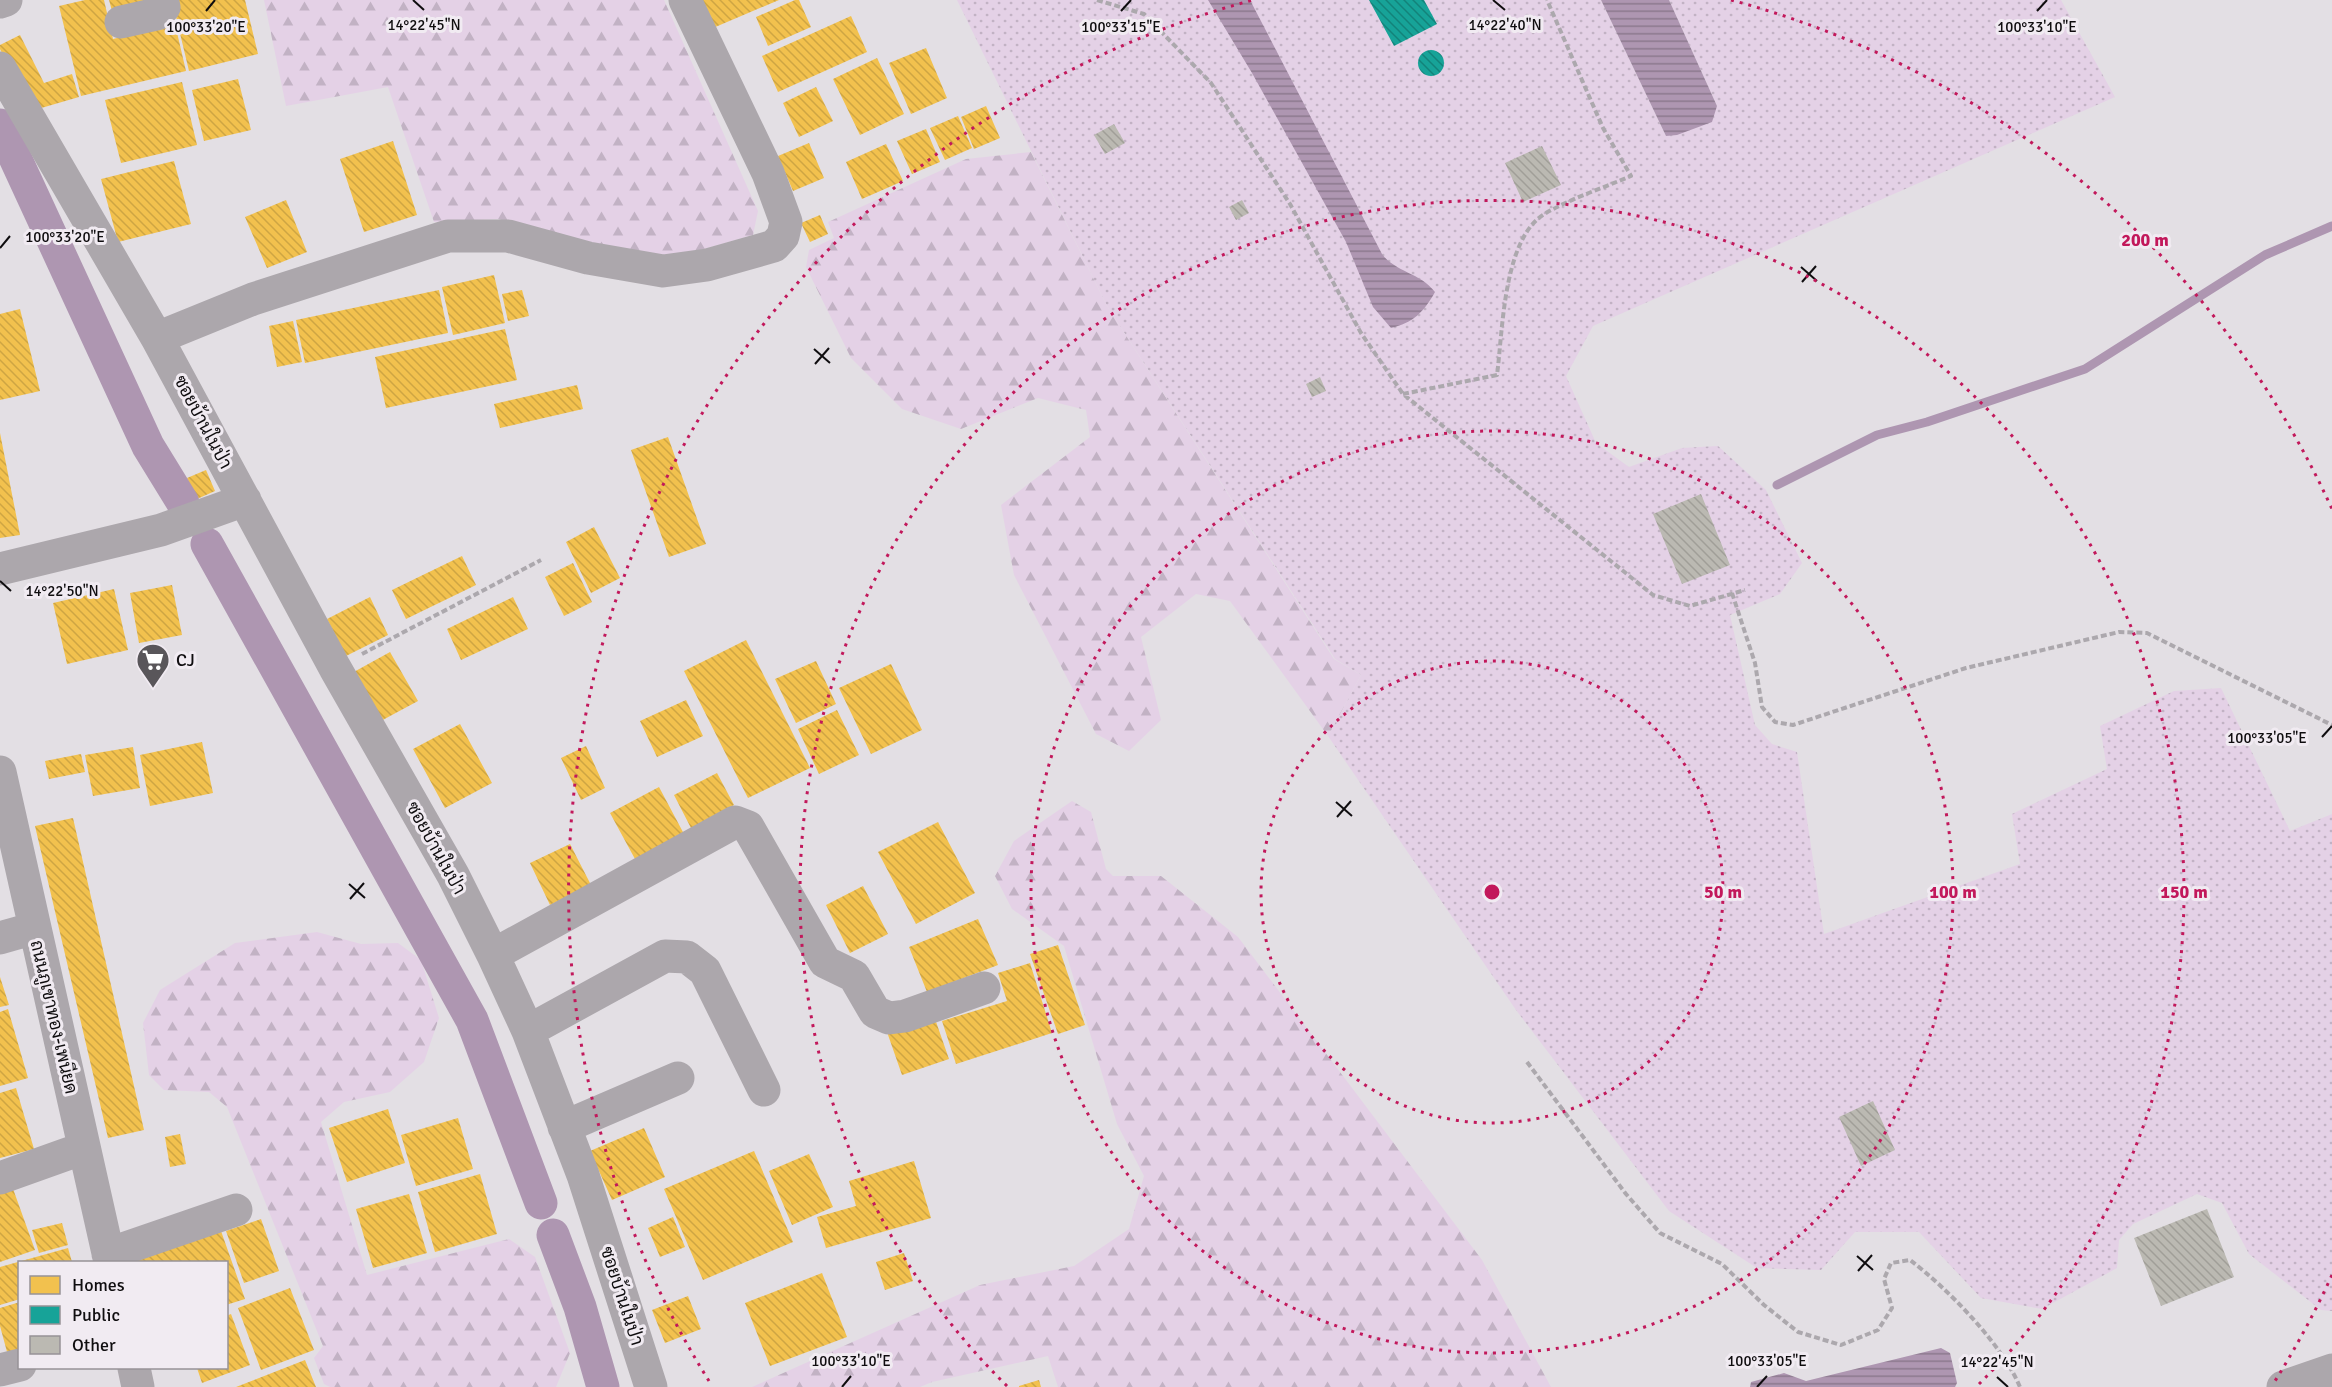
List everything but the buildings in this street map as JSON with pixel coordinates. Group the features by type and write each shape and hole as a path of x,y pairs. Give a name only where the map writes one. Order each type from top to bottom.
{"street":[{"path":"0,2 6,0"},
{"path":"121,22 157,14 164,7 162,0"},
{"path":"158,338 253,299 448,236 508,236 588,258 663,271 707,265 774,246 783,236 786,222 768,173 685,0"},
{"name":"ซอยบ้านในป่า","path":"0,68 158,338 335,668 453,875 493,955 528,1031 583,1175 651,1387"},
{"path":"0,569 161,530 244,500"},
{"name":"ถนนภูเขาทอง-เพนียด","path":"0,772 109,1258"},
{"path":"493,955 735,822 748,827 825,962 854,976 875,1012 889,1018 905,1016 984,988"},
{"path":"0,938 34,928"},
{"path":"528,1031 665,956 687,957 705,971 764,1090"},
{"path":"564,1127 678,1078"},
{"path":"0,1178 84,1148"},
{"path":"109,1258 236,1210"},
{"path":"0,1370 18,1366"},
{"path":"134,1369 138,1387"},
{"path":"2283,1387 2332,1370"}],"path":[{"path":"1097,0 1144,15 1211,83 1290,204 1361,333 1403,394 1653,595 1690,606 1745,590"},
{"path":"1403,394 1497,375 1511,264 1524,234 1544,213 1631,176 1603,128 1547,0"},
{"path":"335,668 541,560"},
{"path":"1732,593 1755,663 1762,707 1775,722 1793,725 1966,668 2119,632 2147,633 2332,724"},
{"path":"1527,1062 1626,1194 1660,1233 1722,1264 1764,1305 1798,1332 1841,1345 1878,1330 1892,1308 1884,1279 1891,1263 1910,1260 1936,1280 1982,1332 2015,1374 2020,1387"}],"green space":[{"path":"264,0 664,0 758,211 753,235 673,258 585,246 498,219 434,222 388,87 286,106"},
{"path":"957,0 1601,0 1666,136 1717,106 1669,0 2061,0 2115,97 1593,326 1566,376 1596,443 1629,467 1682,448 1718,446 1766,490 1802,563 1780,594 1730,615 1755,725 1772,744 1797,752 1824,934 2020,864 2012,814 2107,769 2100,726 2174,691 2221,688 2290,831 2332,814 2332,1311 2321,1310 2249,1254 2222,1203 2197,1194 2133,1224 2119,1240 2117,1268 2042,1309 1981,1298 1919,1232 1855,1232 1821,1270 1757,1268 1669,1211 1516,1010 1328,736 1361,675 1335,659 1107,306"},
{"path":"1031,152 1107,306 1334,659 1361,675 1328,736 1230,601 1196,594 1141,637 1161,720 1129,751 1096,734 1014,575 1001,505 1090,437 1086,410 1038,398 961,429 902,409 851,358 806,267 809,250 834,238 828,222 966,159"},
{"path":"1072,801 1091,812 1106,869 1113,876 1161,876 1238,937 1482,1260 1551,1387 1058,1387 1048,1356 932,1382 920,1387 752,1387 980,1285 1074,1266 1129,1229 1144,1176 1117,1124 1064,946 1012,909 995,876 1014,841"},
{"path":"317,932 361,944 398,943 421,960 439,1018 424,1062 390,1092 344,1102 321,1122 367,1275 509,1239 535,1257 570,1353 556,1387 330,1387 324,1384 314,1358 323,1346 227,1107 209,1092 164,1090 149,1075 143,1023 160,990 235,943"}],"shaded area":[{"path":"1208,0 1250,0 1382,254 1387,260 1423,281 1435,292 1427,305 1412,320 1391,328 1373,307 1346,242 1252,73"},
{"path":"1601,0 1669,0 1717,106 1712,122 1677,135 1666,136"},
{"path":"1941,1348 1950,1353 1957,1383 1955,1387 1750,1387 1751,1382 1784,1373 1806,1381"}],"waterway":[{"path":"0,125 148,446 183,503"},
{"path":"1777,485 1877,435 1927,422 2085,369 2265,255 2332,226"},
{"path":"207,544 472,1020 541,1203"},
{"path":"553,1235 580,1307 603,1387"}],"place":[{"name":"CJ","path":"153,689"}]}
